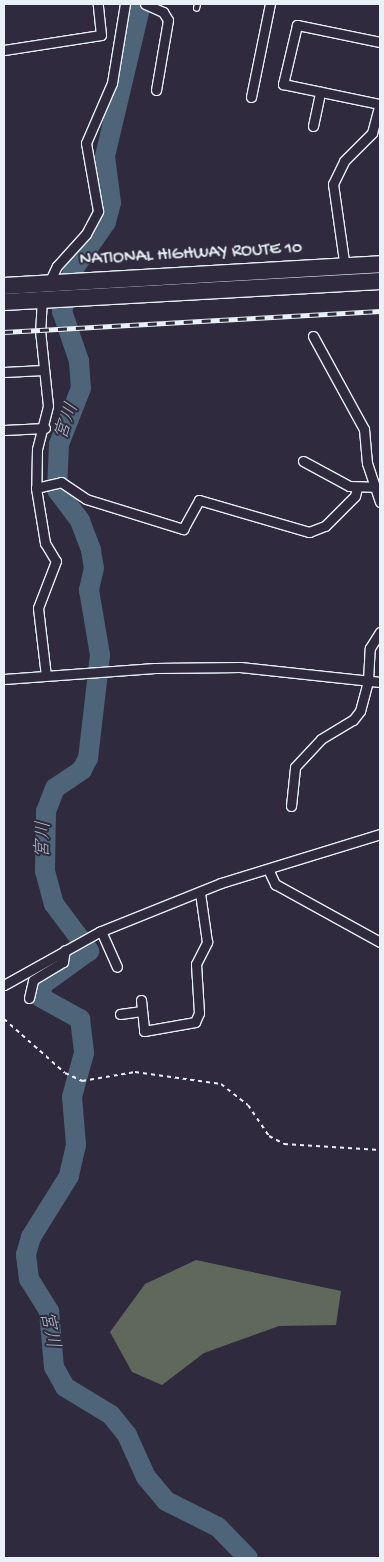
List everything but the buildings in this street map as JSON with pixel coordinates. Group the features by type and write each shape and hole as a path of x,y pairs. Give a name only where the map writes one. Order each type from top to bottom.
{"highway":[{"name":"NATIONAL HIGHWAY ROUTE 10","path":"4,286 380,264"},
{"name":"NATIONAL HIGHWAY ROUTE 10","path":"4,302 380,281"}],"street":[{"path":"4,50 102,36 98,4"},
{"path":"46,676 38,608 56,561 45,543 36,488 37,449 45,428 48,406 43,370 40,300 57,266 86,234 98,211 86,143 112,83 124,4"},
{"path":"145,4 163,12 168,20 156,90"},
{"path":"251,97 270,4"},
{"path":"346,283 334,184 344,161 372,133 380,104 283,84 297,25 380,42"},
{"path":"313,126 320,92"},
{"path":"313,336 364,429 373,487 380,502"},
{"path":"4,372 43,370"},
{"path":"4,430 45,428"},
{"path":"303,461 357,488 373,487"},
{"path":"36,488 61,482 86,498 183,529 199,500 309,532 325,526 355,496 357,488"},
{"path":"291,806 295,767 328,732 353,720 366,698 368,681 367,659 380,632"},
{"path":"4,679 240,667 380,682"},
{"path":"4,985 100,931 268,869 380,834"},
{"path":"268,869 275,884 380,942"},
{"path":"140,1000 144,1031 195,1022 199,1013 196,964 207,942 200,893"},
{"path":"100,931 117,967"},
{"path":"29,998 33,980 63,962 65,950"},
{"path":"120,1014 142,1011"}],"path":[{"path":"4,1019 65,1073 82,1081 135,1072 222,1084 248,1105 269,1136 284,1144 380,1150"}],"green space":[{"path":"196,1260 341,1291 336,1325 279,1326 204,1353 162,1385 132,1372 110,1332 145,1284"}],"waterway":[{"name":"宮川","path":"141,4 105,156 111,203 106,222 74,268 62,311 79,361 81,388 59,444 57,490 80,521 91,550 94,568 89,590 100,655 88,758 82,770 55,788 46,811 45,871 54,904 89,951 43,984 40,997 80,1019 84,1053 72,1097 76,1145 69,1176 31,1237 26,1255 29,1279 49,1311 54,1367 65,1387 111,1415 127,1435 146,1477 166,1501 218,1527 248,1558"}],"railway":[{"path":"4,332 380,311"}]}
